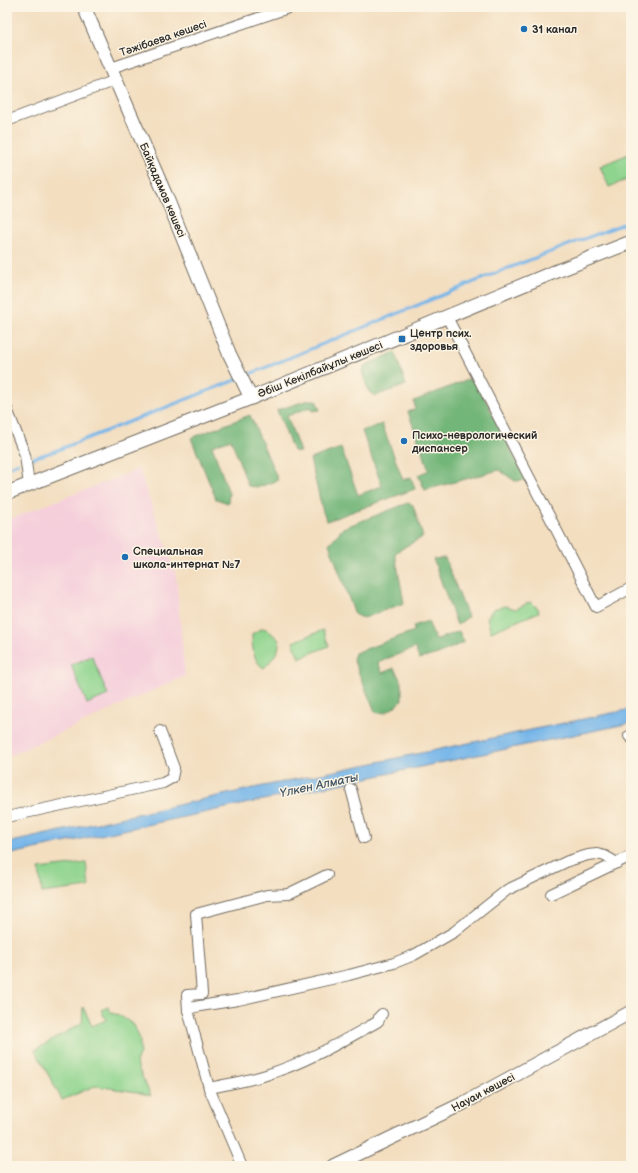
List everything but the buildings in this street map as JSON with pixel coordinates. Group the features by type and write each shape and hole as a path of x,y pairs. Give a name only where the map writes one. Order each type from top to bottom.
{"street":[{"name":"Байқадамов көшесі","path":"84,7 166,196 229,353 251,398"},
{"name":"Тәжібаева көшесі","path":"7,121 113,74 291,7"},
{"name":"Әбіш Кекілбайұлы көшесі","path":"7,494 29,484 251,398 547,275 631,242"},
{"path":"447,317 596,607 631,588"},
{"path":"7,409 25,455 29,484"},
{"path":"7,817 163,783 172,778 174,768 160,731"},
{"path":"351,789 364,838"},
{"path":"188,1010 200,1006 238,1000 349,975 394,963 414,955 454,932 507,890 568,861 597,854 605,856 617,863"},
{"path":"551,894 631,856"},
{"path":"242,1166 209,1088 188,1010 187,995 202,994 196,914 267,895 288,894 327,875"},
{"name":"Науаи көшесі","path":"333,1166 464,1103 631,1012"},
{"path":"209,1088 265,1076 291,1066 377,1022 382,1014"}],"shaded area":[{"path":"139,469 176,575 185,676 7,757 7,520"}],"green space":[{"path":"631,153 631,178 609,187 600,166"},
{"path":"395,352 406,385 375,396 369,392 362,372 364,366"},
{"path":"469,379 477,383 526,480 515,481 499,470 425,490 418,475 429,470 408,412 415,409 414,401"},
{"path":"309,400 316,400 320,410 313,411 311,407 287,416 300,452 293,451 277,410"},
{"path":"250,415 278,480 259,487 248,486 231,439 212,446 229,493 228,503 216,499 191,438"},
{"path":"382,424 403,480 411,477 415,489 327,521 323,512 310,459 341,448 358,495 382,486 362,431"},
{"path":"408,503 413,505 423,537 395,553 404,603 364,618 355,615 329,544 343,528"},
{"path":"445,558 468,617 457,625 433,559"},
{"path":"530,602 538,608 539,612 491,632 487,618 493,609 505,606 516,609"},
{"path":"428,621 435,640 459,631 464,642 438,654 419,659 415,648 378,662 382,673 394,668 402,683 402,700 386,712 375,712 353,659 355,653 414,631 413,626"},
{"path":"263,628 268,630 279,640 279,648 277,652 264,668 255,658 252,639 252,634"},
{"path":"323,630 329,646 299,658 293,642"},
{"path":"92,656 108,695 87,704 71,665"},
{"path":"86,863 89,887 42,893 39,869"},
{"path":"83,1007 92,1026 106,1020 101,1010 108,1007 112,1013 119,1015 134,1025 140,1039 140,1053 136,1063 151,1096 137,1092 95,1086 62,1100 35,1050 82,1023"}],"water":[{"name":"Үлкен Алматы","path":"631,709 631,723 7,855 7,843 254,788"}],"waterway":[{"path":"245,376 501,271 631,221"},
{"path":"33,458 55,451 238,379"},
{"path":"7,468 18,463"}],"place":[{"name":"31 канал","path":"524,29"},
{"name":"Центр псих. здоровья","path":"402,339"},
{"name":"Психо-неврологический диспансер","path":"404,441"},
{"name":"Специальная школа-интернат №7","path":"125,557"}]}
